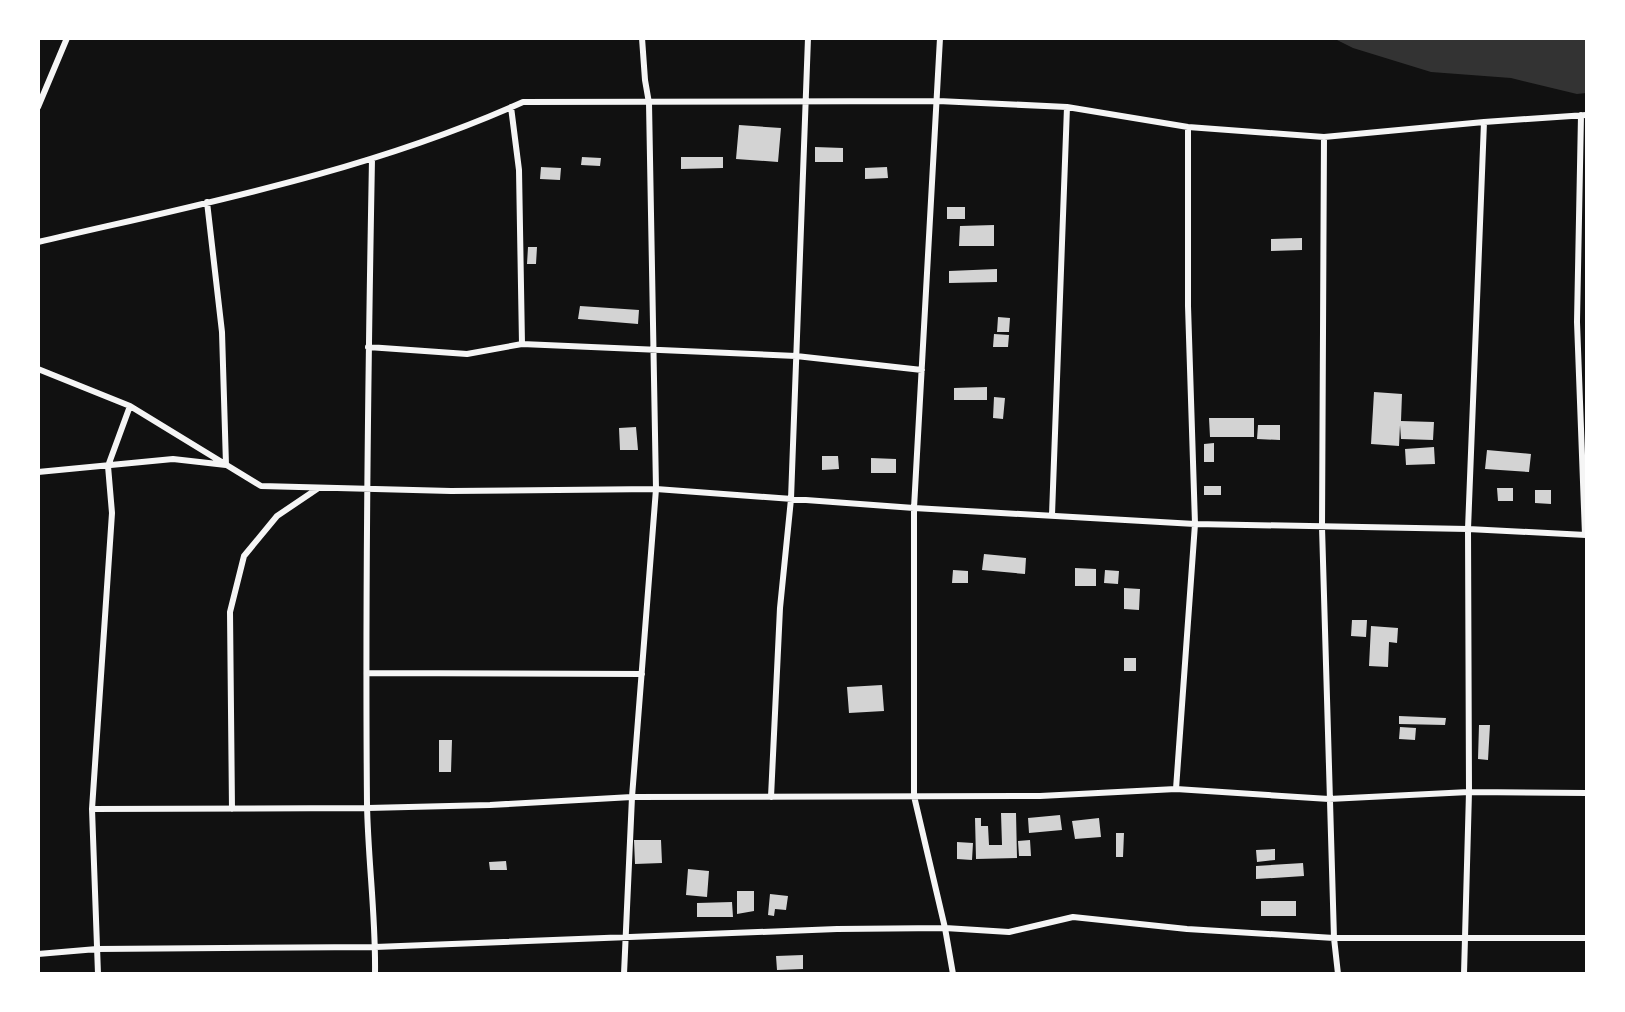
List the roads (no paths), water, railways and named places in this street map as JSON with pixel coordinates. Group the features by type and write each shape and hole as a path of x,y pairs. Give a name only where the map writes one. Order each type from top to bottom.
{"street":[{"path":"38,107 67,38"},
{"path":"624,974 632,797 656,489 649,103 642,38"},
{"path":"771,797 780,608 791,499 808,38"},
{"path":"940,38 914,508 914,796 953,974"},
{"path":"38,242 372,159 480,121 523,102 938,102 1067,107 1188,127 1324,137 1584,115 1577,322 1586,535 1468,529 1195,524 914,508 656,489 368,490 261,486 130,406 38,369"},
{"path":"511,107 519,170 522,344"},
{"path":"1052,516 1067,107"},
{"path":"1464,974 1469,792 1468,529 1484,122"},
{"path":"1176,789 1195,524 1188,306 1188,127"},
{"path":"1324,137 1322,527 1329,799 1334,938 1338,974"},
{"path":"372,159 368,347 367,673 368,808 375,974"},
{"path":"207,202 222,332 226,465"},
{"path":"368,347 467,354 522,344 796,356 922,370"},
{"path":"97,974 92,809 111,513 108,466 130,406"},
{"path":"41,474 173,459 226,465"},
{"path":"232,809 230,612 241,567 244,556 277,516 318,488"},
{"path":"367,673 642,674"},
{"path":"92,809 368,808 632,797 1040,796 1176,789 1329,799 1469,792 1587,793"},
{"path":"38,954 97,949 375,947 837,929 945,928 1009,932 1073,917 1187,929 1334,938 1587,938"}]}
